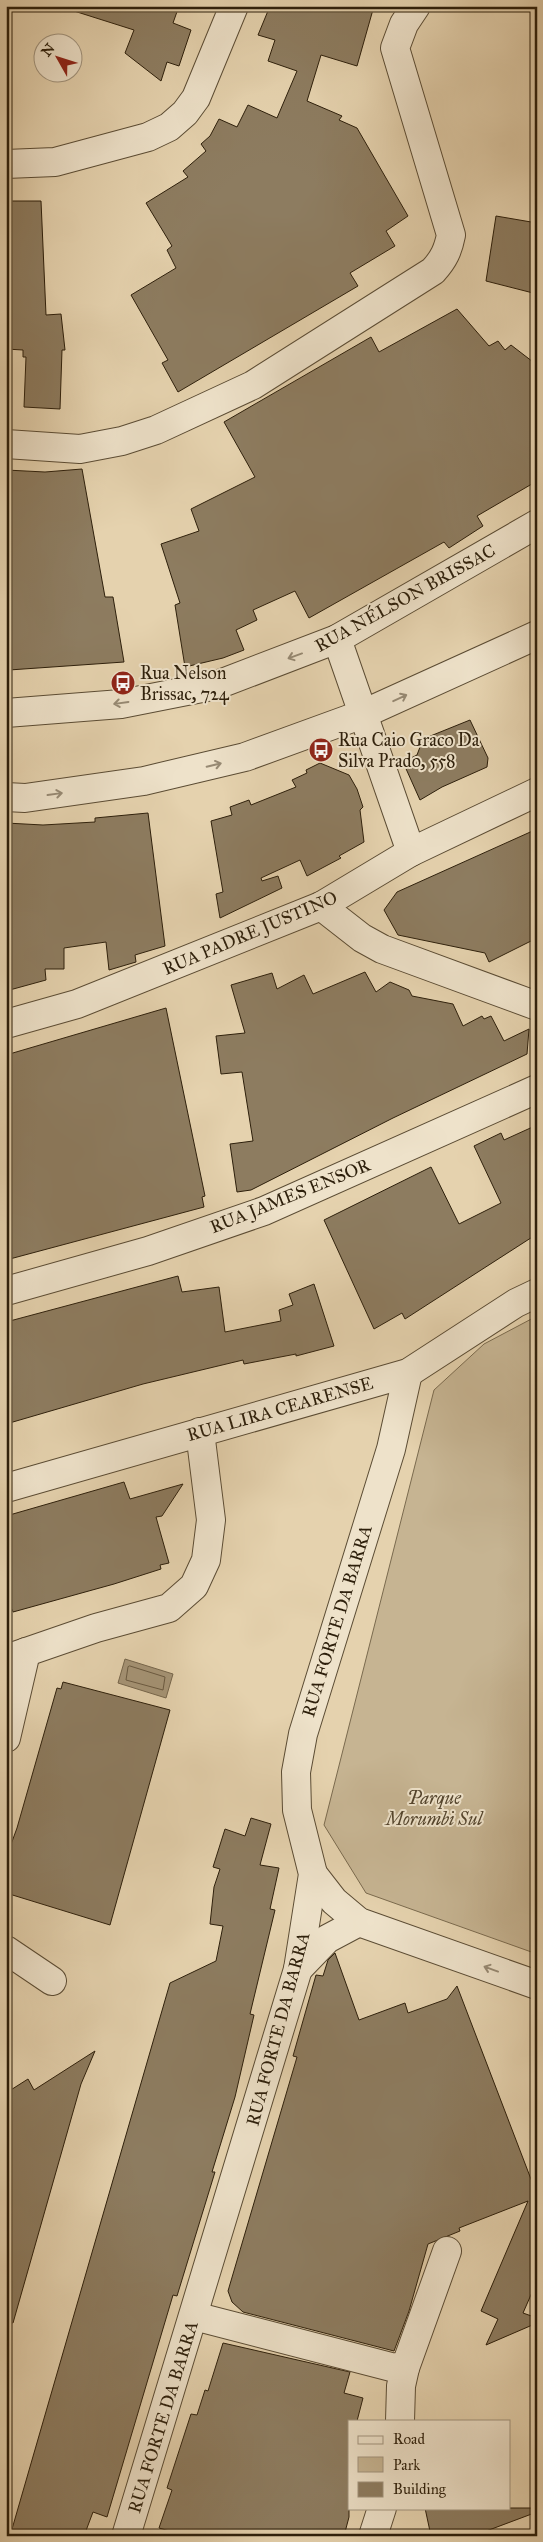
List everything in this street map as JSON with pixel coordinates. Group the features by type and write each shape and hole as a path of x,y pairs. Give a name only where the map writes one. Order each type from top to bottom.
{"street":[{"path":"6,164 55,162 148,137 169,126 185,113 196,98 234,6"},
{"path":"6,444 80,449 122,441 156,430 253,386 433,271 443,260 449,248 451,235 395,48 404,24 416,6"},
{"name":"RUA NÉLSON BRISSAC","path":"6,713 121,704 217,684 337,640 537,524"},
{"path":"6,797 25,798 144,781 245,757 363,714 537,634"},
{"path":"337,640 410,852"},
{"name":"RUA PADRE JUSTINO","path":"6,1024 77,1004 321,906 410,852 537,792"},
{"path":"321,906 362,938 382,949 537,1006"},
{"name":"RUA JAMES ENSOR","path":"6,1291 148,1251 264,1211 537,1089"},
{"name":"RUA LIRA CEARENSE","path":"6,1488 408,1372 516,1303 537,1293"},
{"name":"RUA FORTE DA BARRA","path":"126,2536 298,1969 313,1874 297,1810 296,1772 303,1734 391,1448 408,1372"},
{"path":"6,1738 16,1656 96,1628 169,1608 194,1586 206,1560 211,1520 200,1432"},
{"path":"313,1874 334,1901 358,1922 537,1985"},
{"path":"298,1969 327,1939 358,1922"},
{"path":"6,1950 52,1981"},
{"path":"400,2420 401,2386 405,2368 447,2251"},
{"path":"194,2316 391,2367 405,2368"},
{"path":"374,2536 381,2510"}],"green space":[{"name":"Parque Morumbi Sul","path":"537,1316 537,1954 366,1893 324,1825 434,1390 484,1344"}],"water":[{"path":"125,1659 173,1674 166,1698 118,1683"}],"building":[{"path":"75,6 179,6 173,23 191,30 179,66 167,62 161,81 125,53 134,30 74,11"},
{"path":"270,6 374,6 357,66 321,55 307,101 342,116 339,120 357,128 408,216 386,231 395,246 350,273 358,286 178,392 162,363 168,360 131,295 176,268 167,250 172,246 146,203 188,177 183,171 206,151 201,144 210,136 219,119 237,127 248,105 277,118 297,71 268,61 275,40 258,35"},
{"path":"6,201 41,201 46,315 61,314 65,350 62,350 60,409 24,407 26,357 23,357 23,350 6,349"},
{"path":"496,216 537,223 537,294 486,281"},
{"path":"457,309 489,346 498,341 505,350 511,345 537,365 537,481 477,516 483,526 449,548 444,542 309,618 295,591 253,610 257,620 236,630 244,650 223,658 185,667 175,605 180,603 161,544 199,531 191,509 255,477 224,422 371,337 379,352"},
{"path":"82,469 105,597 113,597 124,662 9,670 10,607 6,608 6,470 45,472"},
{"path":"470,720 488,758 487,767 442,787 420,800 403,762 417,755 423,739"},
{"path":"320,763 349,775 357,789 363,807 360,810 364,842 339,856 341,858 307,876 300,860 261,878 262,881 278,876 282,888 220,918 216,894 223,892 211,821 232,815 230,807 249,800 251,805 296,787 292,780 307,773 306,770"},
{"path":"148,813 165,946 135,955 136,962 109,970 106,942 64,948 64,969 45,969 46,980 6,991 6,823 43,825 95,822 95,818"},
{"path":"537,829 537,938 489,962 485,953 398,935 384,910 397,892"},
{"path":"365,972 376,992 390,982 409,990 412,996 453,1004 463,1026 482,1016 484,1019 491,1016 504,1041 529,1029 527,1054 393,1118 251,1190 237,1192 230,1144 253,1141 242,1072 221,1074 216,1036 245,1033 231,985 272,973 277,989 304,975 313,994"},
{"path":"166,1008 205,1196 202,1197 204,1207 6,1260 6,1055"},
{"path":"537,1125 537,1234 405,1319 402,1313 374,1329 324,1220 431,1167 459,1224 501,1203 474,1146 501,1133 504,1140"},
{"path":"178,1276 182,1292 219,1287 225,1332 281,1321 279,1310 293,1305 289,1294 314,1284 334,1346 296,1356 296,1354 244,1364 243,1360 143,1384 6,1424 6,1322"},
{"path":"124,1482 130,1499 183,1484 162,1516 156,1517 169,1563 160,1565 161,1569 114,1584 13,1612 12,1609 6,1610 6,1516"},
{"path":"63,1682 170,1710 110,1925 6,1893 6,1858 17,1828 57,1688 61,1689"},
{"path":"251,1818 271,1824 260,1865 279,1868 270,1909 275,1910 250,2014 254,2015 235,2097 212,2172 215,2172 177,2296 173,2295 107,2517 93,2512 84,2536 10,2536 170,1983 216,1961 223,1926 210,1924 214,1887 220,1869 213,1867 225,1829 245,1836"},
{"path":"335,1953 359,2020 405,2003 408,2013 447,1999 457,1986 534,2187 537,2181 537,2281 523,2313 537,2318 537,2323 486,2345 498,2319 481,2311 528,2201 459,2228 460,2231 428,2244 409,2311 394,2351 243,2312 232,2302 228,2291 297,2057 293,2056 316,1975 323,1976 328,1960"},
{"path":"95,2051 81,2084 13,2323 6,2322 6,2093 28,2079 34,2090"},
{"path":"223,2343 350,2372 344,2393 363,2398 357,2420 348,2420 349,2517 344,2536 187,2536 159,2528 172,2490 167,2488 191,2414 197,2415 205,2390 208,2391"},
{"path":"510,2508 537,2508 537,2512 473,2536 431,2536 425,2510 510,2510"}],"place":[{"name":"Rua Nelson Brissac, 724","path":"123,683"},
{"name":"Rua Caio Graco Da Silva Prado, 558","path":"321,750"}]}
